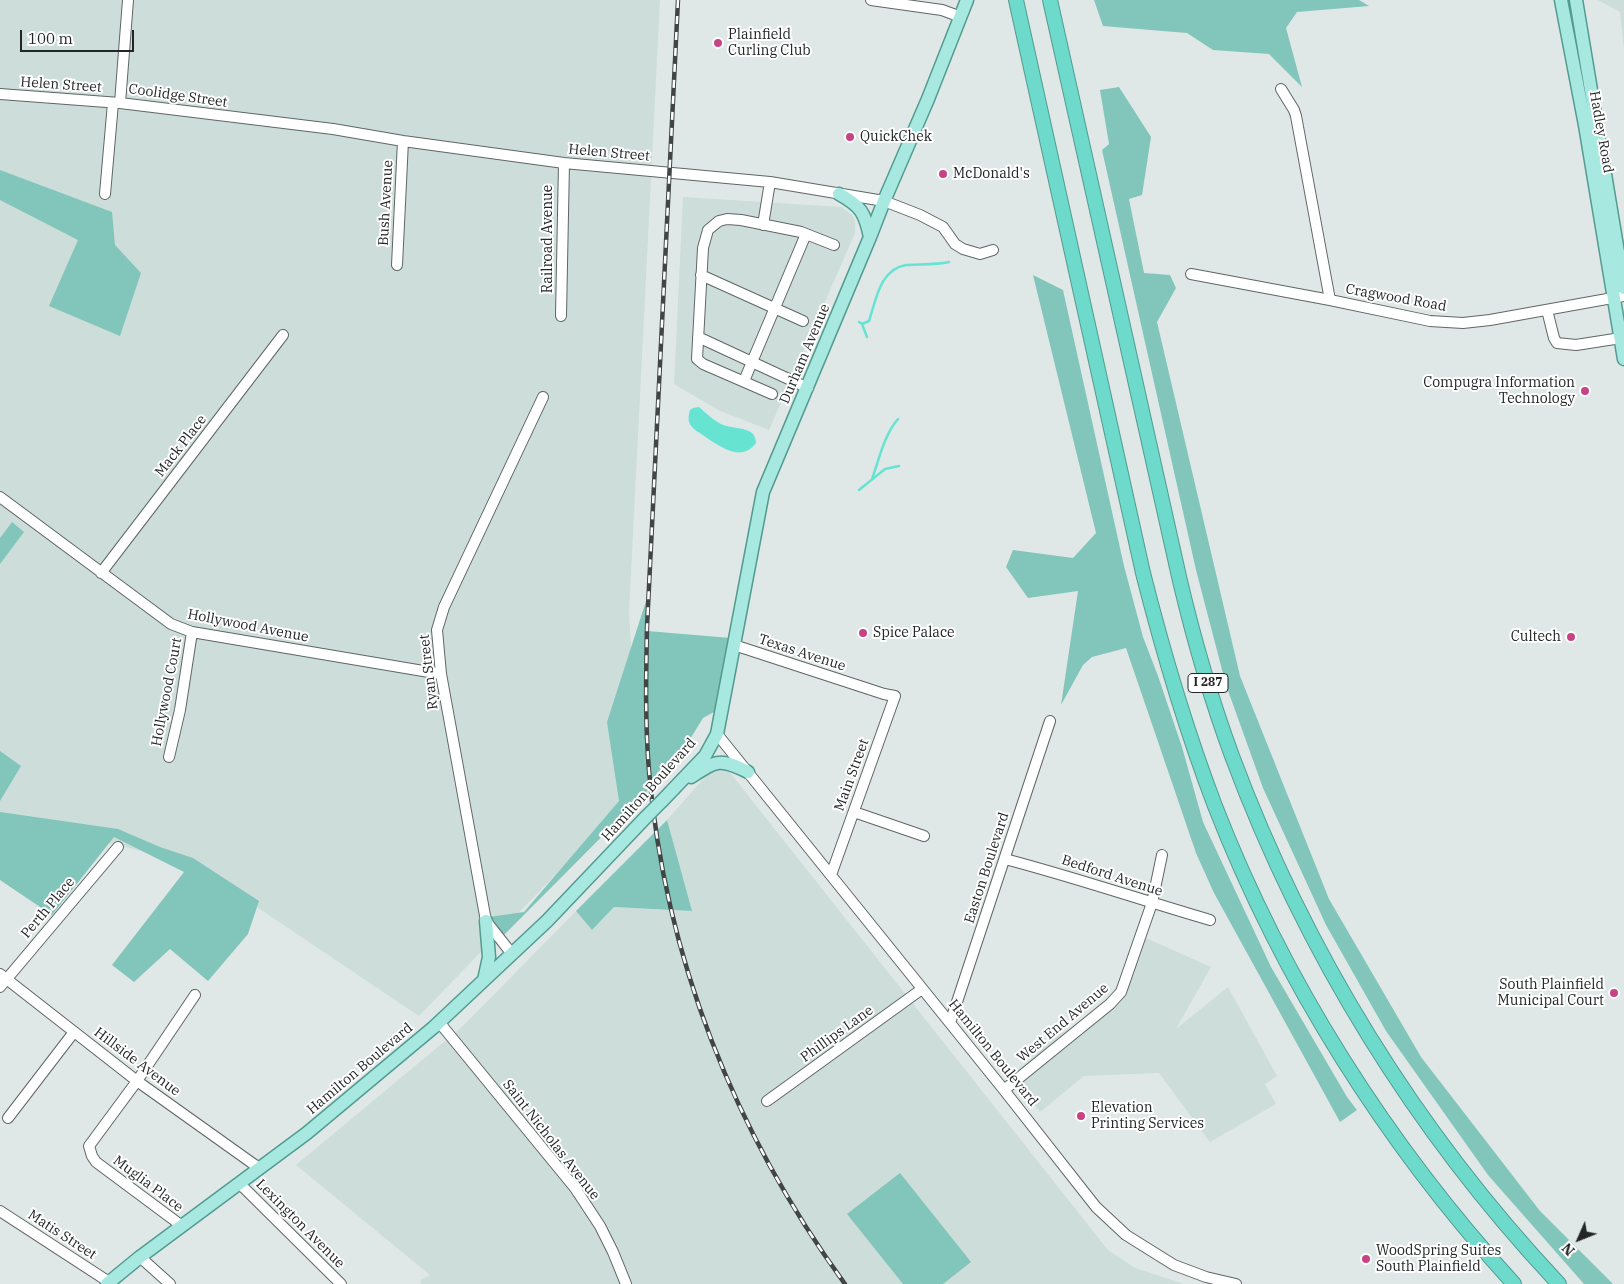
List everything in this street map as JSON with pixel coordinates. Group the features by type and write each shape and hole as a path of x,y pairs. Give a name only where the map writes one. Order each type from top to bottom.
{"highway":[{"name":"I 287","path":"1016,0 1146,582 1180,706 1216,806 1245,875 1277,943 1345,1062 1434,1190 1514,1284"},
{"name":"I 287","path":"1050,0 1180,581 1212,698 1250,804 1296,906 1374,1046 1414,1106 1457,1165 1502,1220 1559,1284"}],"main road":[{"name":"Durham Avenue","path":"717,734 763,492 928,99 967,0"},
{"name":"Hadley Road","path":"1562,0 1619,297 1624,359"},
{"name":"Hadley Road","path":"1576,0 1624,288"},
{"path":"839,194 854,202 864,214 870,237"},
{"name":"Hamilton Boulevard","path":"108,1283 307,1132 439,1022 547,921 705,756 717,734"},
{"path":"676,786 708,766 720,762 730,763 748,772"},
{"path":"484,980 489,956 486,921"}],"street":[{"name":"Coolidge Street","path":"128,0 117,103 333,129"},
{"path":"871,0 942,10 961,17"},
{"name":"Cragwood Road","path":"1281,89 1296,116 1330,300"},
{"name":"Helen Street","path":"0,94 117,103"},
{"path":"105,194 117,103"},
{"name":"Helen Street","path":"333,129 403,141 564,163 770,182 884,201 920,215 941,226 950,235 955,244 964,249 980,254 993,250"},
{"name":"Bush Avenue","path":"397,265 403,141"},
{"name":"Railroad Avenue","path":"561,316 564,163"},
{"path":"763,225 770,182"},
{"path":"772,394 703,364 697,359 703,248 708,230 719,221 727,219 806,234 834,245"},
{"path":"744,381 806,234"},
{"name":"Cragwood Road","path":"1191,274 1430,321 1463,323 1619,297"},
{"path":"701,275 803,320"},
{"path":"1546,310 1557,343 1576,345 1621,338"},
{"name":"Mack Place","path":"101,573 283,335"},
{"path":"698,337 808,388"},
{"name":"Ryan Street","path":"512,954 486,921 441,674 437,630 444,607 543,397"},
{"name":"Hollywood Avenue","path":"0,497 171,624 192,632 441,674"},
{"name":"Hollywood Court","path":"168,758 180,710 192,632"},
{"name":"Texas Avenue","path":"734,645 884,694"},
{"name":"Main Street","path":"831,875 895,696 884,694"},
{"name":"Easton Boulevard","path":"950,1023 1050,721"},
{"name":"Hamilton Boulevard","path":"717,734 1096,1207 1126,1235 1177,1266 1206,1277 1236,1284"},
{"path":"854,812 924,836"},
{"name":"Perth Place","path":"2,980 118,847"},
{"name":"West End Avenue","path":"1004,1090 1110,1004 1120,992 1152,904 1162,854"},
{"name":"Bedford Avenue","path":"1005,859 1210,920"},
{"name":"Hillside Avenue","path":"2,980 137,1081 259,1168"},
{"name":"Phillips Lane","path":"767,1101 922,989"},
{"path":"137,1081 195,995"},
{"name":"Saint Nicholas Avenue","path":"439,1022 575,1188 600,1226 626,1284"},
{"path":"8,1118 74,1032"},
{"name":"Muglia Place","path":"137,1081 89,1146 92,1156 98,1163 182,1226"},
{"name":"Lexington Avenue","path":"239,1183 341,1284"},
{"name":"Matis Street","path":"0,1211 108,1283"},
{"path":"140,1257 170,1284"}],"shaded area":[{"path":"0,0 660,0 629,613 640,787 419,1016 230,889 186,862 0,816"},
{"path":"1094,0 1359,0 1369,6 1297,12 1286,28 1302,87 1269,54 1213,50 1187,33 1103,26"},
{"path":"1598,0 1624,0 1624,49 1620,12"},
{"path":"1119,87 1151,137 1142,195 1129,199 1144,273 1170,275 1176,288 1157,322 1240,676 1329,899 1421,1057 1540,1211 1613,1284 1584,1284 1488,1175 1386,1031 1326,925 1263,788 1226,685 1196,570 1102,150 1109,144 1100,90"},
{"path":"0,170 112,212 115,245 141,273 120,336 49,306 78,240 0,200"},
{"path":"683,197 841,207 852,215 855,221 855,233 769,430 718,410 674,384"},
{"path":"1033,275 1063,290 1124,566 1143,637 1182,747 1203,822 1271,967 1347,1097 1357,1110 1340,1122 1214,893 1196,853 1126,648 1092,657 1083,665 1061,705 1078,591 1028,598 1006,567 1013,550 1073,558 1096,533"},
{"path":"699,407 721,424 752,433 756,443 745,452 738,452 725,449 713,442 690,425 690,410"},
{"path":"12,522 24,532 0,564 0,538"},
{"path":"647,598 647,631 731,638 714,712 703,718 676,762 501,938 489,917 524,912 619,801 607,722"},
{"path":"0,751 21,766 0,801"},
{"path":"720,760 1108,1250 1135,1268 1184,1284 421,1284 420,1280 430,1275 296,1165 463,1026 576,911 592,930 614,907 691,911 667,820"},
{"path":"0,812 118,829 160,847 193,858 259,901 248,934 208,981 170,949 134,982 112,965 184,872 114,837 52,915 0,880"},
{"path":"667,820 692,911 614,907 592,930 576,911"},
{"path":"1139,935 1211,967 1176,1029 1228,987 1277,1076 1265,1084 1276,1104 1210,1142 1159,1073 1084,1076 1040,1112 1012,1075 1056,1037 1108,1003 1134,950"},
{"path":"900,1173 971,1262 943,1284 903,1284 847,1214"}],"waterway":[{"path":"862,324 869,321 880,287 890,272 906,265 949,262"},
{"path":"859,322 862,324 867,337"},
{"path":"872,479 885,440 898,419"},
{"path":"859,490 885,469 899,466"}],"railway":[{"path":"678,0 647,627 646,699 648,753 658,841 671,909 689,976 712,1041 739,1105 770,1166 806,1226 845,1284"}],"place":[{"name":"Plainfield Curling Club","path":"718,43"},
{"name":"QuickChek","path":"850,137"},
{"name":"McDonald's","path":"943,174"},
{"name":"Compugra Information Technology","path":"1585,391"},
{"name":"Spice Palace","path":"863,633"},
{"name":"Cultech","path":"1571,637"},
{"name":"South Plainfield Municipal Court","path":"1614,993"},
{"name":"Elevation Printing Services","path":"1081,1116"},
{"name":"WoodSpring Suites South Plainfield","path":"1366,1259"}]}
